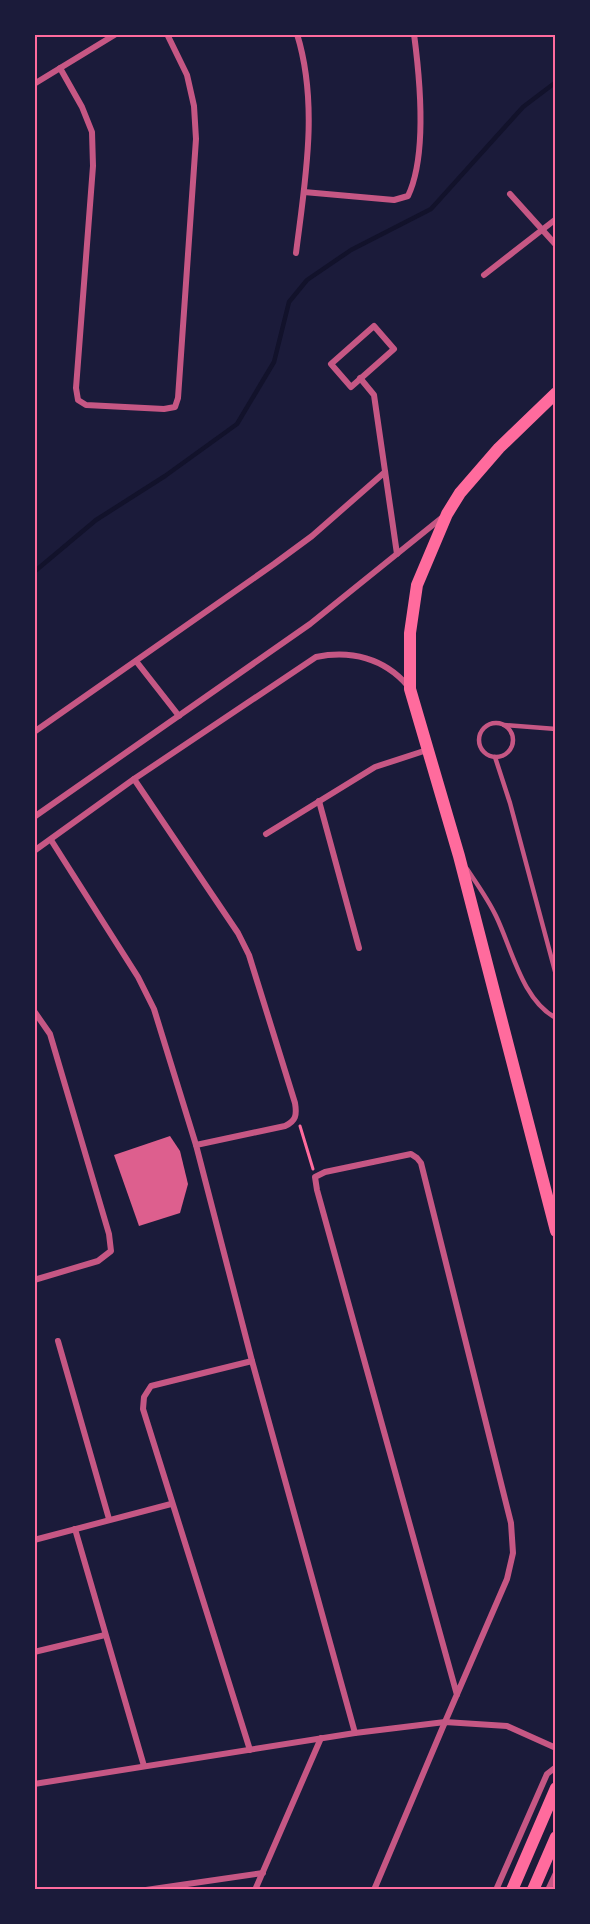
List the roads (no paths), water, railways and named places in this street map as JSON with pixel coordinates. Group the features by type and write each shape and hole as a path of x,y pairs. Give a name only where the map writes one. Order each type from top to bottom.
{"main road":[{"path":"555,393 499,448 460,493 447,514 417,585 410,633 410,689 459,856 555,1231"},
{"path":"512,1890 555,1788"},
{"path":"532,1890 555,1837"}],"street":[{"path":"34,84 116,34"},
{"path":"60,69 82,107 92,132 93,166 76,388 78,400 86,405 164,409 175,407 178,398 196,139 194,106 187,75 167,34"},
{"path":"296,253 304,192 309,106 305,60 297,34"},
{"path":"304,192 394,200 408,196 415,182 420,133 420,79 414,34"},
{"path":"510,194 555,245"},
{"path":"484,275 555,219"},
{"path":"374,326 394,349 360,378 351,387 331,364 374,326"},
{"path":"360,378 374,395 397,554"},
{"path":"34,732 312,536 385,472"},
{"path":"34,817 310,624 447,514"},
{"path":"34,851 134,779 315,657 350,655 372,660 393,672 410,689"},
{"path":"136,662 179,716"},
{"path":"266,834 375,767 427,750"},
{"path":"134,779 238,933 249,955 295,1103 296,1117 292,1123 285,1126 196,1145"},
{"path":"319,801 359,948"},
{"path":"51,840 138,977 154,1009 196,1145 252,1361 355,1733"},
{"path":"34,1011 50,1034 109,1234 111,1251 98,1261 34,1280"},
{"path":"374,1890 507,1579 513,1553 511,1522 424,1175 417,1158 411,1154 325,1172 315,1177 457,1695"},
{"path":"58,1341 109,1519"},
{"path":"250,1750 143,1409 144,1397 151,1386 252,1361"},
{"path":"34,1539 171,1504"},
{"path":"75,1529 144,1766"},
{"path":"34,1652 105,1635"},
{"path":"34,1784 321,1738 445,1722 507,1726 555,1748"},
{"path":"255,1890 321,1738"},
{"path":"496,1890 547,1774 555,1767"},
{"path":"548,1890 555,1873"},
{"path":"146,1890 263,1874"}],"lane":[{"path":"503,725 513,737 512,747 505,755 495,757 481,748 480,736 486,727 498,724 555,729"},
{"path":"495,757 510,803 555,975"},
{"path":"459,856 488,901 530,994 538,1006 555,1018"}],"waterway":[{"path":"34,572 96,520 165,476 237,424 274,362 289,302 307,280 351,250 431,209 523,107 556,82"}]}
